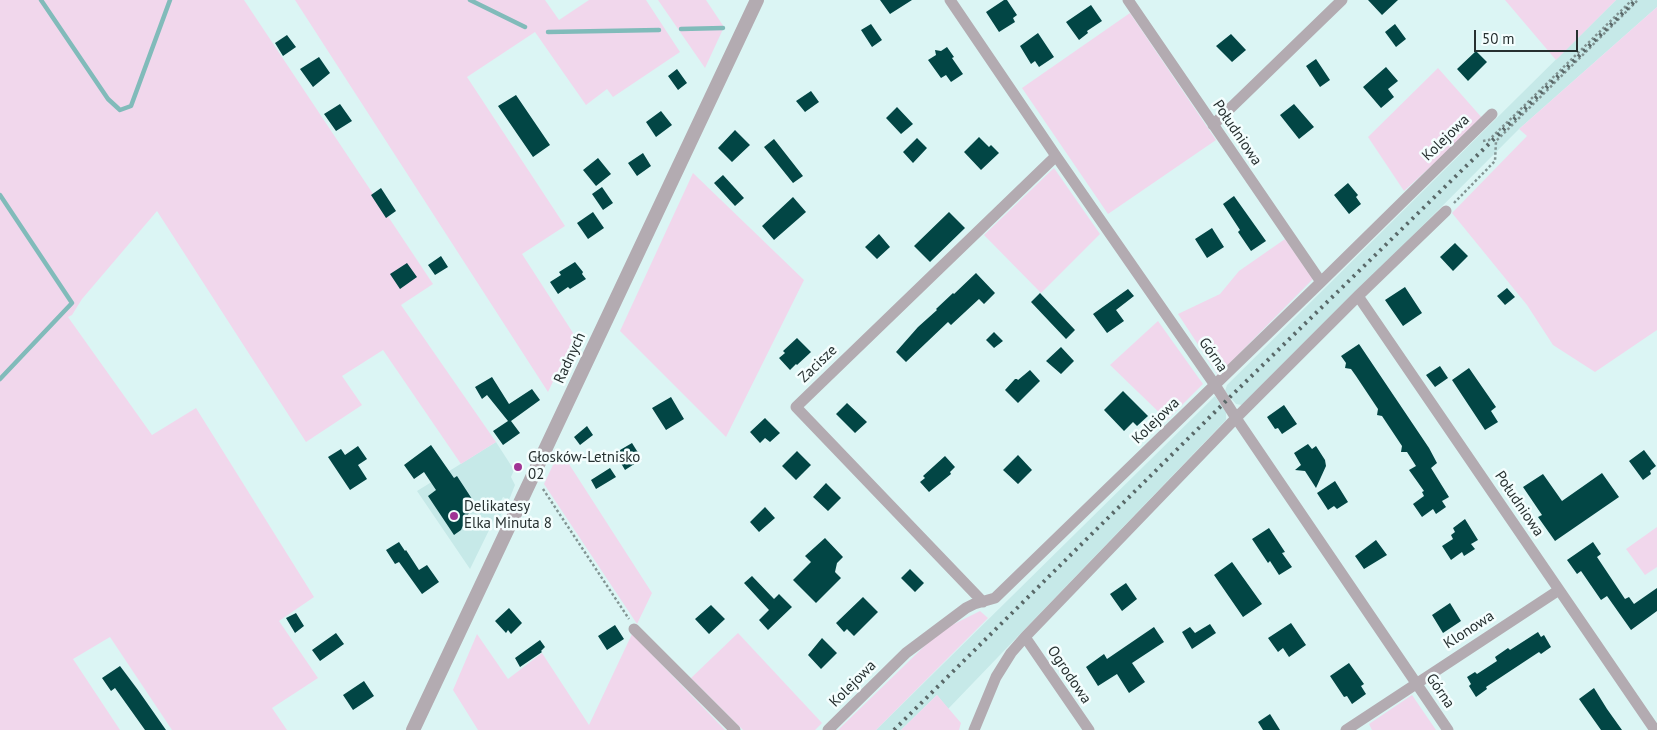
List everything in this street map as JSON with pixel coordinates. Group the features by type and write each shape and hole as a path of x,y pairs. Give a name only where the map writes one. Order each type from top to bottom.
{"street":[{"name":"Radnych","path":"413,730 757,0"},
{"name":"Górna","path":"950,0 1215,384 1236,418 1448,730"},
{"name":"Południowa","path":"1128,0 1321,282"},
{"path":"1213,124 1342,0"},
{"name":"Kolejowa","path":"828,730 906,653 966,608 995,598 1492,114"},
{"name":"Zacisze","path":"983,602 796,407 1056,156"},
{"path":"974,730 996,677 1011,653 1025,636 1236,418 1446,211"},
{"name":"Południowa","path":"1358,296 1655,730"},
{"name":"Klonowa","path":"1346,730 1559,590"},
{"path":"632,624 735,730"},
{"name":"Ogrodowa","path":"1025,636 1089,730"}],"path":[{"path":"1461,144 1489,140 1632,0"},
{"path":"1446,211 1495,161 1496,141 1638,0"},
{"path":"543,489 632,624"}],"shaded area":[{"path":"0,0 244,0 433,284 401,305 496,442 461,464 383,350 342,376 362,405 306,442 157,211 82,299 72,315 68,317 152,435 196,408 314,597 279,621 318,678 272,708 287,730 172,730 110,637 73,659 120,730 0,730"},
{"path":"295,0 545,0 559,20 589,0 646,0 680,52 613,97 607,89 586,105 535,32 467,77 565,226 522,254 575,336 548,392"},
{"path":"658,0 706,0 724,27 705,68"},
{"path":"1505,0 1616,0 1556,60"},
{"path":"1616,0 1657,0 1657,7 1519,129 1248,401 1242,405 1236,404 1225,391 1227,385"},
{"path":"1657,7 1657,330 1595,372 1553,345 1527,305 1452,213 1527,136 1519,129"},
{"path":"1130,13 1216,140 1108,214 1022,88"},
{"path":"1438,68 1483,119 1404,191 1368,137"},
{"path":"1054,168 1100,234 1041,293 984,235"},
{"path":"693,173 804,280 726,437 620,331"},
{"path":"1285,239 1313,279 1218,375 1178,314 1220,294 1239,271"},
{"path":"1158,321 1203,384 1167,420 1110,365"},
{"path":"1215,396 1226,412 1226,420 948,709 937,695 901,730 876,730"},
{"path":"496,442 514,470 511,477 515,485 509,500 503,497 501,501 506,504 498,521 494,520 470,569 417,491"},
{"path":"560,450 652,593 637,624 544,484"},
{"path":"1657,527 1657,567 1645,575 1626,549"},
{"path":"980,611 988,618 876,730 838,730 940,631"},
{"path":"738,633 822,723 815,730 743,730 691,678"},
{"path":"477,634 508,679 542,653 589,725 632,634 725,730 478,730 453,690"},
{"path":"937,695 961,723 959,730 901,730"},
{"path":"1412,695 1436,730 1372,730 1369,724"}],"building":[{"path":"880,0 912,0 890,14"},
{"path":"1007,0 1017,15 1013,18 1015,22 999,32 986,12"},
{"path":"1368,0 1398,0 1382,15"},
{"path":"1091,5 1102,21 1087,31 1088,33 1079,40 1066,22"},
{"path":"871,24 882,40 872,47 861,30"},
{"path":"1395,24 1406,39 1396,47 1385,32"},
{"path":"1038,33 1054,57 1039,67 1035,61 1031,64 1020,46"},
{"path":"1231,34 1246,50 1232,62 1216,46"},
{"path":"287,35 296,47 283,56 275,43"},
{"path":"947,47 963,74 951,82 946,75 941,78 928,60 936,55 935,50 941,51"},
{"path":"1476,51 1487,62 1468,81 1457,69"},
{"path":"319,57 330,73 313,87 300,69"},
{"path":"1316,59 1330,80 1320,87 1306,66"},
{"path":"1386,67 1398,81 1388,89 1394,97 1381,108 1363,87"},
{"path":"677,69 687,83 678,90 668,76"},
{"path":"811,91 819,102 805,112 796,101"},
{"path":"516,95 550,145 533,157 498,106"},
{"path":"340,104 352,121 336,131 324,114"},
{"path":"1294,104 1314,127 1299,139 1280,115"},
{"path":"897,107 913,124 901,134 886,118"},
{"path":"661,111 672,125 656,137 646,122"},
{"path":"735,130 750,145 732,162 718,148"},
{"path":"979,137 989,147 991,145 999,153 981,170 964,152"},
{"path":"917,138 927,148 913,163 903,152"},
{"path":"774,139 803,176 793,183 764,147"},
{"path":"643,153 651,166 637,176 628,163"},
{"path":"598,158 611,174 596,186 583,170"},
{"path":"723,175 744,198 735,206 714,183"},
{"path":"1348,183 1358,195 1356,197 1361,204 1349,214 1334,195"},
{"path":"602,187 613,203 603,210 592,194"},
{"path":"381,188 396,211 386,218 371,195"},
{"path":"1234,196 1266,241 1251,251 1223,204"},
{"path":"793,197 806,212 774,240 762,226"},
{"path":"593,212 604,228 588,239 577,223"},
{"path":"949,212 965,228 930,262 914,246"},
{"path":"1212,228 1224,247 1207,258 1195,239"},
{"path":"879,234 890,247 877,259 865,247"},
{"path":"1455,243 1468,256 1453,271 1440,257"},
{"path":"441,256 448,267 435,275 428,265"},
{"path":"575,262 586,279 558,294 550,282 561,275 559,272"},
{"path":"407,263 417,277 400,289 390,274"},
{"path":"976,273 995,293 984,304 979,299 951,325 948,322 906,362 896,352 936,309"},
{"path":"1405,287 1422,313 1403,326 1385,300"},
{"path":"1507,288 1515,297 1505,305 1497,296"},
{"path":"1128,289 1134,296 1116,310 1124,321 1107,333 1093,314"},
{"path":"1040,293 1075,330 1066,339 1031,302"},
{"path":"994,332 1003,341 994,348 986,340"},
{"path":"797,338 811,352 790,370 779,358 785,353 783,351"},
{"path":"1359,344 1429,448 1437,463 1431,468 1449,497 1442,501 1446,507 1436,514 1433,509 1422,517 1413,504 1424,496 1422,492 1424,491 1409,470 1416,466 1407,452 1401,452 1402,446 1382,416 1377,415 1378,409 1351,369 1345,368 1346,363 1341,356"},
{"path":"1061,347 1074,361 1061,374 1046,361"},
{"path":"1440,366 1448,378 1435,387 1426,375"},
{"path":"1469,368 1496,407 1491,411 1498,422 1485,430 1452,380"},
{"path":"1030,370 1040,381 1018,403 1005,390 1015,379 1018,380"},
{"path":"492,377 509,404 532,389 540,400 511,421 520,433 503,445 493,431 508,421 487,395 482,399 475,387"},
{"path":"1123,391 1148,416 1137,426 1133,422 1124,431 1104,410"},
{"path":"671,397 684,419 666,430 652,408"},
{"path":"847,403 867,422 855,433 836,414"},
{"path":"1284,405 1297,424 1282,434 1278,428 1275,429 1267,417"},
{"path":"765,418 780,433 770,442 765,438 760,443 750,432"},
{"path":"587,426 593,435 580,445 574,437"},
{"path":"632,443 642,459 625,470 615,453"},
{"path":"1308,444 1312,449 1316,446 1325,460 1326,466 1316,488 1305,471 1295,470 1301,465 1294,453"},
{"path":"431,445 454,478 457,476 474,502 461,530 454,535 428,496 436,490 424,472 414,479 404,465"},
{"path":"358,446 367,459 358,465 367,479 350,490 328,457 341,449 345,455"},
{"path":"1644,450 1656,466 1650,471 1651,474 1643,480 1629,461"},
{"path":"797,451 811,465 796,480 782,466"},
{"path":"1018,455 1032,470 1018,484 1003,470"},
{"path":"945,456 955,467 950,472 951,474 929,492 920,482 925,478 923,476"},
{"path":"610,468 616,477 596,489 591,480"},
{"path":"1602,473 1619,497 1555,541 1538,517 1542,515 1523,487 1543,474 1562,501"},
{"path":"1335,481 1348,502 1337,509 1334,506 1328,510 1317,493"},
{"path":"826,483 841,498 828,511 813,497"},
{"path":"765,507 775,518 759,532 750,522"},
{"path":"1465,519 1478,540 1471,544 1475,549 1464,556 1462,552 1451,560 1442,546 1453,539 1451,535 1455,532 1453,528"},
{"path":"1269,528 1285,552 1282,553 1292,567 1279,575 1270,561 1268,563 1252,539"},
{"path":"825,538 843,557 837,563 835,572 841,578 816,603 793,580 811,562 805,556"},
{"path":"1376,540 1387,555 1364,569 1355,556"},
{"path":"399,542 419,570 427,565 439,582 422,594 399,562 395,564 386,550"},
{"path":"1593,542 1601,554 1597,557 1625,599 1629,597 1634,604 1657,588 1657,611 1631,630 1607,596 1601,600 1581,571 1577,574 1567,560"},
{"path":"1232,562 1262,604 1243,617 1214,575"},
{"path":"910,569 924,583 915,592 901,578"},
{"path":"752,576 774,599 779,594 792,607 768,630 759,620 769,610 744,583"},
{"path":"1126,583 1137,599 1122,611 1110,594"},
{"path":"863,597 878,612 854,636 847,629 844,632 836,623"},
{"path":"1450,603 1461,621 1443,633 1432,615"},
{"path":"711,605 725,619 709,634 695,619"},
{"path":"509,608 522,623 511,634 508,630 506,633 495,621"},
{"path":"296,613 304,626 295,633 286,618"},
{"path":"1291,623 1306,645 1289,657 1283,648 1278,652 1268,638"},
{"path":"1210,624 1216,633 1192,649 1182,632 1190,627 1195,633"},
{"path":"615,625 624,639 607,650 598,636"},
{"path":"1154,627 1164,642 1132,663 1145,682 1129,693 1117,674 1098,686 1086,667 1104,654 1107,659"},
{"path":"1538,632 1541,637 1544,635 1551,647 1541,654 1539,652 1486,687 1487,689 1476,697 1469,686 1471,684 1467,677 1475,672 1477,674 1497,661 1495,657 1508,648 1510,650"},
{"path":"336,633 344,644 320,661 312,650"},
{"path":"822,638 837,653 821,669 808,655"},
{"path":"540,640 545,647 542,652 520,667 515,658"},
{"path":"1349,663 1364,684 1361,686 1366,694 1352,704 1347,696 1344,697 1330,676"},
{"path":"120,666 166,730 145,730 115,688 111,691 102,678"},
{"path":"364,681 374,696 353,710 343,695"},
{"path":"1594,688 1622,730 1601,730 1579,699"},
{"path":"1270,714 1280,730 1263,730 1258,722"}],"waterway":[{"path":"41,0 108,99 120,110 131,106 170,0"},
{"path":"470,0 525,27"},
{"path":"681,29 723,28"},
{"path":"548,32 659,30"},
{"path":"0,195 72,303 0,379"}],"railway":[{"path":"894,730 1226,401 1636,0"}],"place":[{"name":"Głosków-Letnisko 02","path":"518,467"},
{"name":"Delikatesy Elka Minuta 8","path":"454,516"}]}
